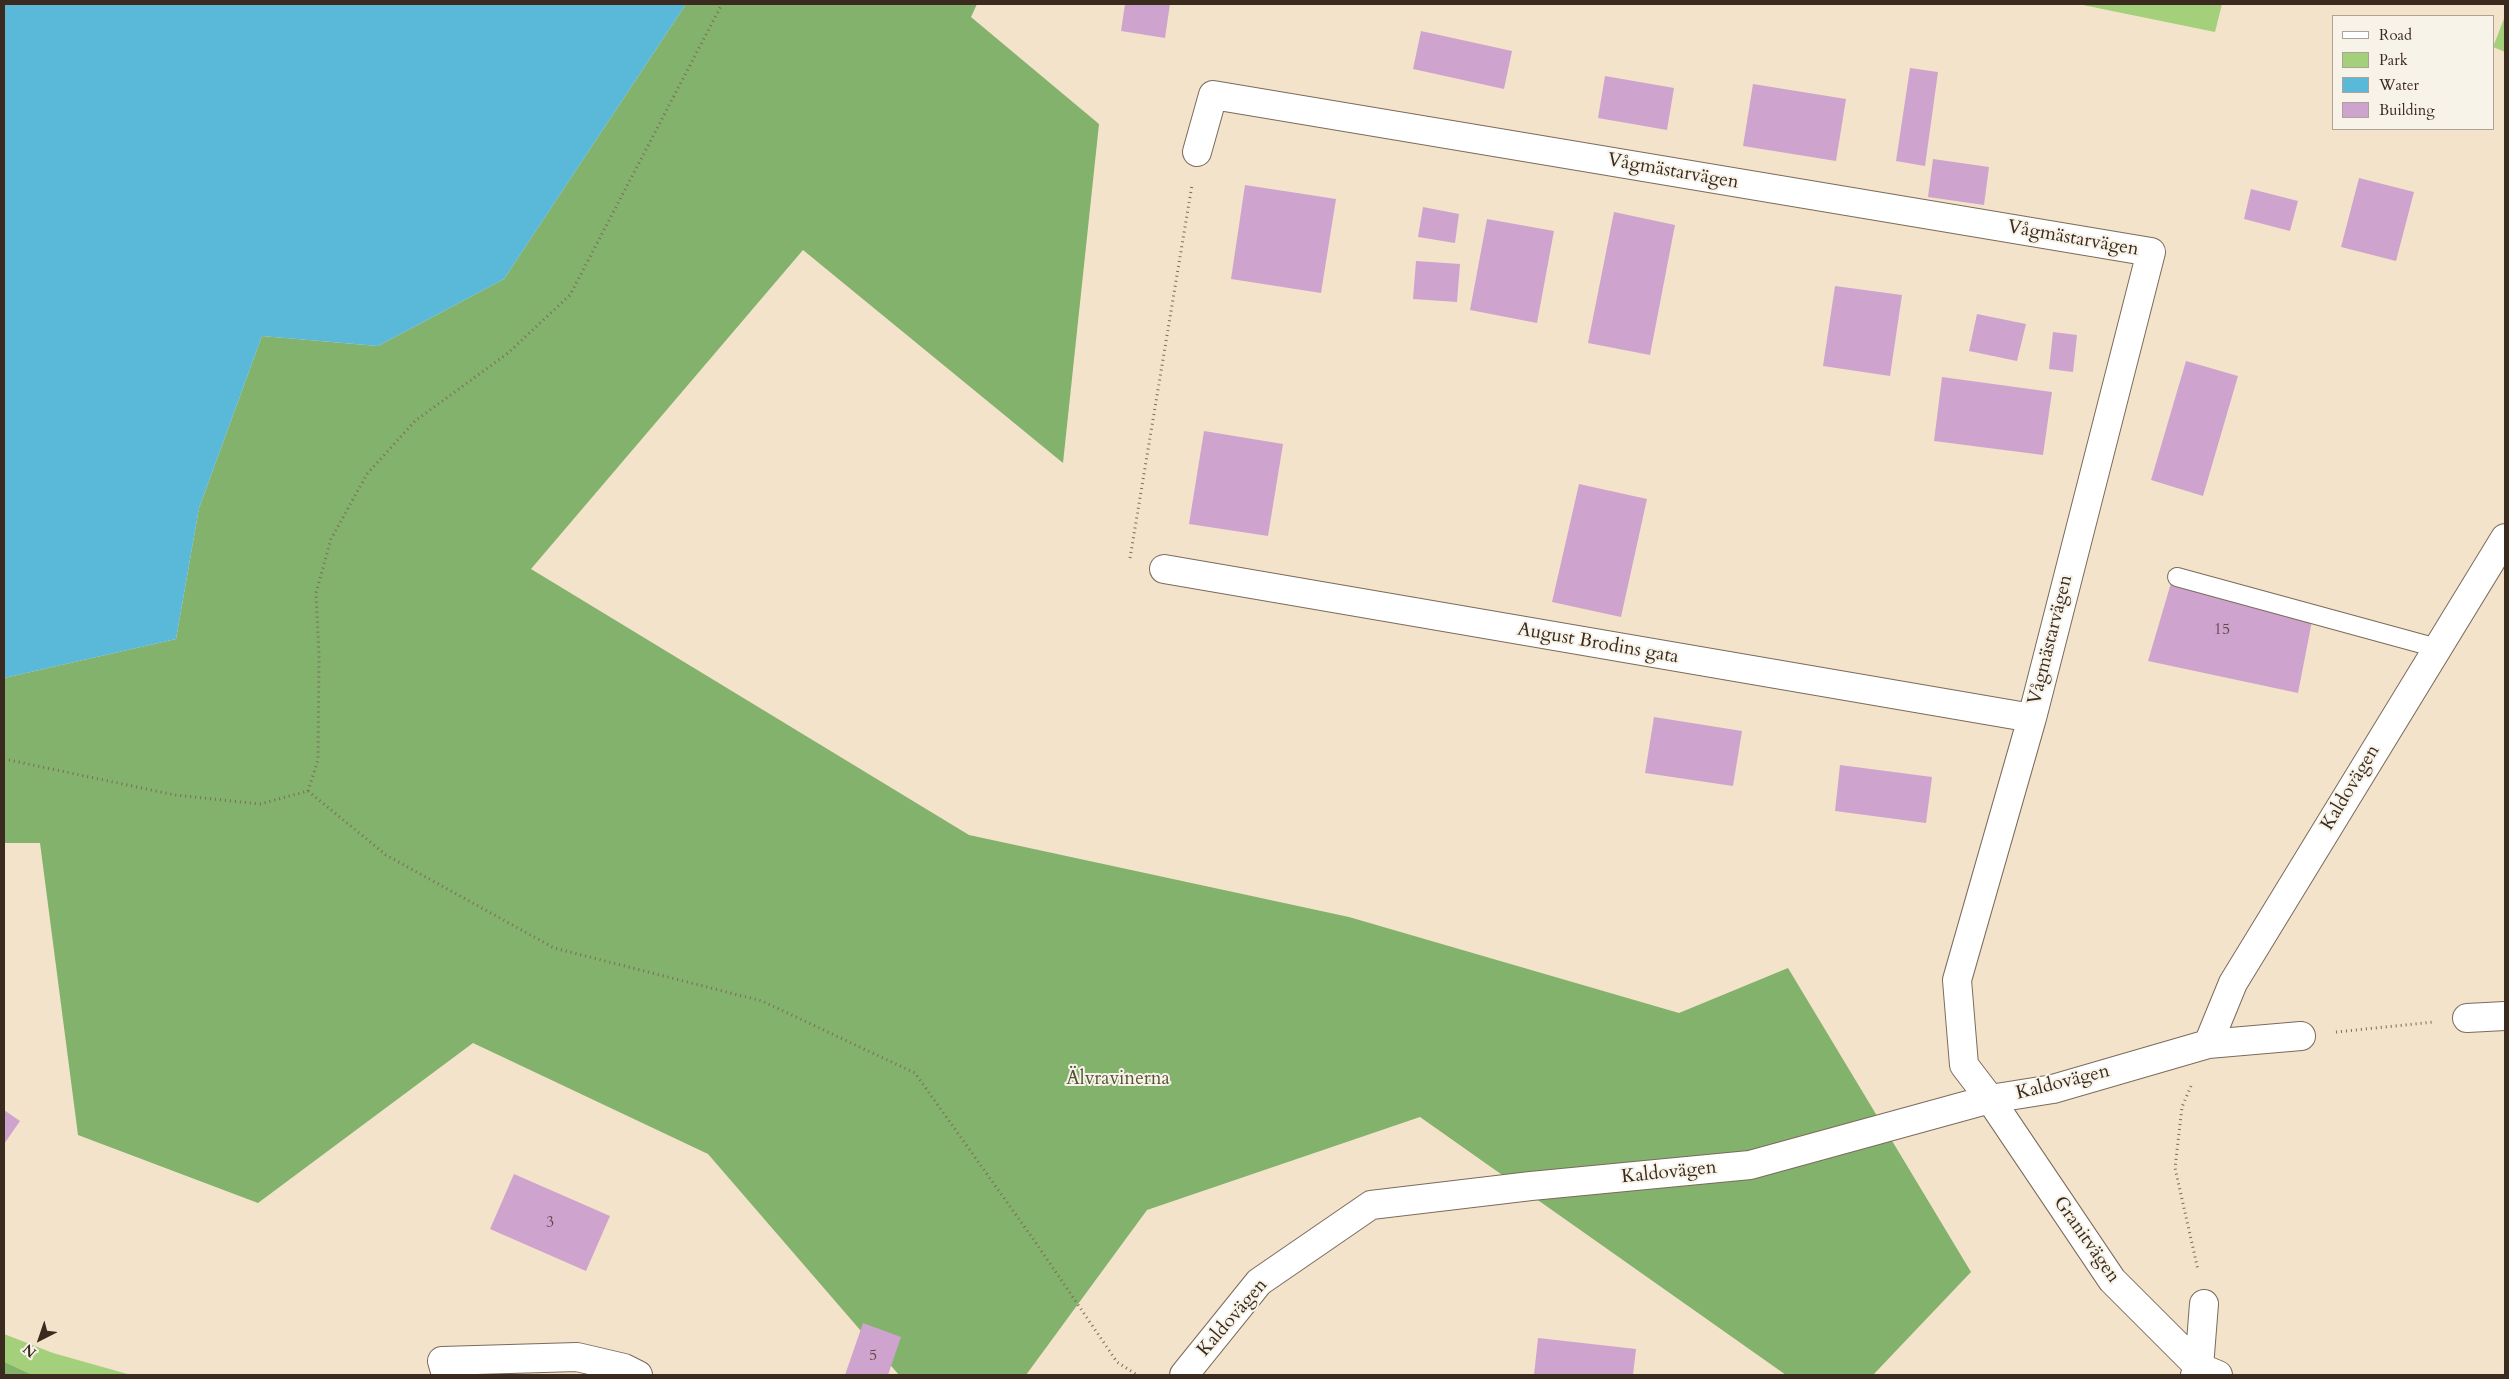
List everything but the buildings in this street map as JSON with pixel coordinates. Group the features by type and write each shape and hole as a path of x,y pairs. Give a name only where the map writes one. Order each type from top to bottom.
{"street":[{"name":"Vågmästarvägen","path":"1197,152 1213,95 2151,252 2032,718 1957,980 1964,1065 1990,1100"},
{"name":"Kaldovägen","path":"2208,1044 2233,982 2505,538"},
{"name":"August Brodins gata","path":"1164,569 2032,718"},
{"path":"2467,1018 2505,1016"},
{"name":"Kaldovägen","path":"1184,1375 1259,1282 1371,1205 1531,1186 1750,1165 1990,1100 2053,1089 2208,1044 2301,1036"},
{"name":"Granitvägen","path":"1990,1100 2112,1280 2204,1372"},
{"name":"Granitvägen","path":"2204,1304 2204,1372"},
{"path":"444,1368 577,1357 624,1368 638,1375"},
{"path":"555,1375 577,1357"}],"lane":[{"path":"2177,577 2437,648"}],"path":[{"path":"308,791 318,760 316,593 331,539 367,474 415,421 508,353 570,295 722,4"},
{"path":"1164,569 1129,557 1197,152"},
{"path":"4,759 175,795 260,804 308,791"},
{"path":"308,791 386,855 554,948 762,1001 915,1073 1036,1243 1117,1362 1137,1375"},
{"path":"2301,1036 2467,1018"},
{"path":"2204,1304 2175,1168 2182,1107 2208,1044"}],"green space":[{"name":"Älvravinerna","path":"686,4 977,4 971,17 1099,124 1063,463 803,250 531,569 969,835 1349,917 1679,1013 1788,968 1971,1272 1873,1375 1786,1375 1420,1117 1147,1210 1026,1375 899,1375 708,1154 473,1043 258,1203 78,1135 40,843 4,843 4,678 176,639 199,508 262,336 378,346 504,279"},
{"path":"2078,4 2222,4 2215,32"},
{"path":"2505,16 2505,52 2494,47"},
{"path":"4,1334 53,1353 131,1375 4,1375"},
{"path":"4,1362 32,1375 4,1375"}],"water":[{"path":"4,4 686,4 504,279 378,346 262,336 199,508 176,639 4,678"}]}
